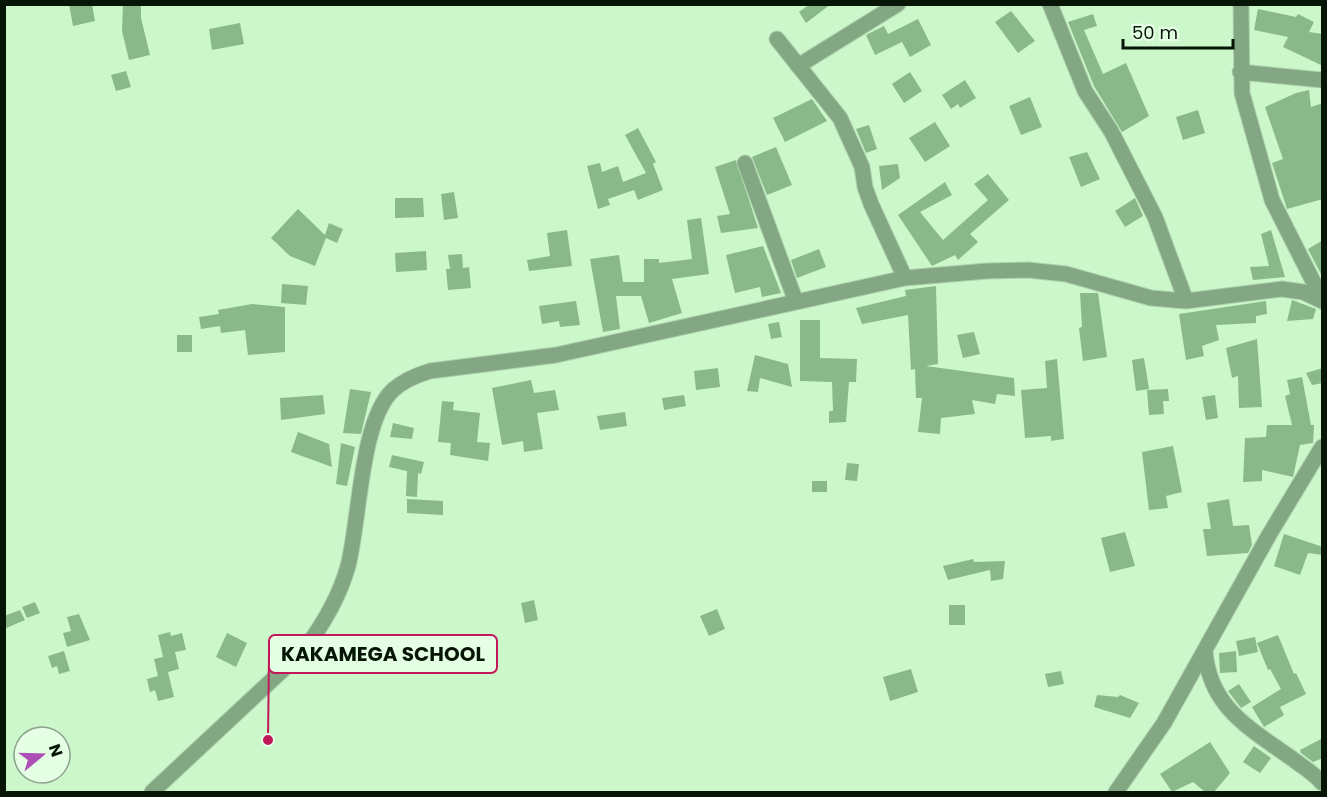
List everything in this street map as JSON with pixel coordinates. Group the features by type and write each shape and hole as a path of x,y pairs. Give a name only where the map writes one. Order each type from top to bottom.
{"street":[{"path":"798,66 898,4"},
{"path":"1050,4 1084,91 1111,131 1151,208 1186,301"},
{"path":"1241,4 1242,93 1272,200 1323,300"},
{"path":"777,39 840,118 862,167 871,204 905,278"},
{"path":"1240,72 1323,80"},
{"path":"745,163 796,302"},
{"path":"152,792 303,651 317,632 334,603 347,568 357,525 363,471 375,420 393,390 413,376 430,371 556,355 905,278 987,271 1029,270 1066,274 1150,298 1186,301 1282,289 1303,292 1323,300"},
{"path":"1116,792 1164,723 1303,476 1323,447"},
{"path":"1205,650 1207,670 1213,686 1229,711 1323,783"}],"building":[{"path":"69,4 92,4 95,21 73,26"},
{"path":"123,4 141,4 141,18 150,55 129,60 122,31"},
{"path":"810,4 831,4 806,23 799,12"},
{"path":"1258,9 1296,17 1298,14 1314,22 1309,32 1323,34 1323,66 1283,47 1288,37 1254,30"},
{"path":"1011,11 1035,41 1018,53 995,22"},
{"path":"1093,14 1097,26 1084,30 1103,74 1126,63 1149,116 1122,132 1094,86 1068,22"},
{"path":"918,19 931,45 910,57 902,42 875,55 866,35 884,26 888,34"},
{"path":"240,23 244,44 212,50 209,29"},
{"path":"126,71 131,87 116,91 111,75"},
{"path":"910,72 922,91 904,103 892,84"},
{"path":"965,80 976,98 960,108 958,104 951,109 942,95"},
{"path":"1309,90 1311,107 1323,103 1323,199 1287,209 1272,163 1283,159 1265,107 1296,93"},
{"path":"1030,97 1042,127 1021,135 1009,106"},
{"path":"812,99 827,121 785,142 773,118"},
{"path":"1198,110 1205,133 1183,140 1176,117"},
{"path":"935,122 950,146 925,162 909,138"},
{"path":"869,125 877,149 866,153 856,129"},
{"path":"638,128 656,162 653,164 663,190 638,200 634,190 608,199 610,205 598,209 587,166 600,163 602,172 618,166 623,182 646,173 625,135"},
{"path":"776,147 792,185 767,195 752,157"},
{"path":"1087,152 1100,179 1081,187 1069,157"},
{"path":"736,160 758,228 721,233 717,216 730,214 715,167"},
{"path":"898,164 900,178 882,190 879,166"},
{"path":"988,174 1009,200 970,234 978,242 958,260 955,255 932,266 898,215 945,182 952,195 920,212 943,240 988,200 974,184"},
{"path":"454,192 458,218 444,220 441,194"},
{"path":"395,198 423,198 424,217 395,218"},
{"path":"1135,198 1143,216 1125,227 1115,211"},
{"path":"298,209 325,235 329,223 343,229 337,243 326,238 315,266 290,256 271,238"},
{"path":"701,218 709,274 672,279 682,313 649,323 641,296 616,296 620,329 603,332 590,259 619,255 623,282 644,282 644,259 659,259 659,263 692,259 687,220"},
{"path":"567,230 572,266 529,271 527,260 550,256 547,233"},
{"path":"1271,230 1285,277 1253,280 1250,267 1269,266 1261,234"},
{"path":"1323,240 1323,278 1308,249"},
{"path":"763,246 781,293 762,297 760,287 735,293 726,255"},
{"path":"819,249 826,267 797,278 791,260"},
{"path":"426,251 427,270 396,272 395,253"},
{"path":"462,254 463,268 469,267 471,288 448,290 446,269 450,269 448,255"},
{"path":"282,284 308,286 306,305 281,303"},
{"path":"936,286 938,364 926,366 1014,378 1015,396 997,394 995,404 972,400 975,414 941,418 940,434 918,432 922,398 916,398 915,369 911,370 908,315 862,324 856,308 906,296 905,290"},
{"path":"1080,293 1098,293 1107,357 1083,361 1079,328 1082,327"},
{"path":"1292,300 1316,309 1313,319 1287,321"},
{"path":"576,301 580,325 560,327 559,321 542,324 539,306"},
{"path":"1266,301 1267,314 1256,316 1256,323 1216,325 1219,340 1202,346 1204,356 1186,360 1179,314"},
{"path":"252,304 285,307 285,352 248,355 245,330 221,333 220,326 201,329 199,317 219,314 218,310"},
{"path":"800,320 820,320 820,358 857,359 856,382 849,382 846,422 829,423 829,411 833,411 832,382 800,381"},
{"path":"779,322 782,337 771,339 768,324"},
{"path":"974,332 980,354 963,358 957,335"},
{"path":"177,335 192,335 192,352 177,352"},
{"path":"1257,339 1262,407 1239,408 1238,376 1232,378 1226,348"},
{"path":"755,355 788,364 792,387 760,378 758,392 747,391"},
{"path":"1144,358 1149,389 1136,391 1132,360"},
{"path":"1057,359 1064,439 1051,441 1051,436 1025,438 1021,390 1047,388 1045,361"},
{"path":"718,368 720,387 696,390 694,371"},
{"path":"1323,368 1323,383 1312,385 1306,373"},
{"path":"1302,377 1311,425 1314,425 1313,443 1300,445 1293,477 1262,470 1262,481 1243,482 1245,438 1266,437 1267,425 1292,425 1285,396 1290,394 1287,380"},
{"path":"531,380 534,393 555,390 559,410 537,413 543,449 524,452 523,441 502,445 492,388"},
{"path":"350,389 371,392 361,434 343,433"},
{"path":"1168,389 1169,401 1163,401 1164,414 1149,415 1147,390"},
{"path":"323,395 325,414 281,420 280,398"},
{"path":"684,395 686,406 664,410 662,398"},
{"path":"1215,395 1218,418 1206,420 1202,397"},
{"path":"442,401 454,402 453,410 480,413 477,442 490,443 488,461 450,455 451,443 438,442"},
{"path":"625,412 627,426 600,430 597,416"},
{"path":"393,423 414,428 412,439 390,437"},
{"path":"298,432 329,444 332,467 291,452"},
{"path":"341,443 355,447 347,486 336,484"},
{"path":"1173,446 1182,492 1166,496 1168,508 1149,510 1142,452"},
{"path":"392,455 424,462 421,474 418,473 417,497 406,496 407,471 389,467"},
{"path":"847,463 859,464 857,481 845,480"},
{"path":"812,481 827,481 827,492 812,492"},
{"path":"407,499 443,501 443,515 407,513"},
{"path":"1229,499 1233,526 1249,525 1252,545 1248,553 1207,556 1203,529 1211,529 1207,503"},
{"path":"1125,532 1135,566 1110,572 1101,538"},
{"path":"1284,534 1323,547 1323,555 1308,553 1300,575 1274,566"},
{"path":"973,559 974,562 1005,561 1003,579 991,581 990,570 948,580 943,566"},
{"path":"534,600 538,620 525,623 521,603"},
{"path":"35,602 40,613 27,618 22,607"},
{"path":"949,605 965,605 965,625 949,625"},
{"path":"717,609 725,629 709,636 700,616"},
{"path":"20,610 25,620 4,629 4,616"},
{"path":"79,614 90,640 67,647 63,633 71,631 67,617"},
{"path":"170,632 171,636 182,633 186,650 175,652 179,669 168,672 174,697 158,701 155,690 150,692 147,679 158,676 154,659 163,657 158,635"},
{"path":"227,633 247,643 236,667 216,657"},
{"path":"1278,635 1294,674 1296,673 1306,694 1280,707 1284,715 1264,727 1252,707 1281,689 1270,669 1268,670 1257,643"},
{"path":"1255,637 1258,652 1239,656 1236,641"},
{"path":"64,651 70,671 59,674 57,666 52,668 48,656"},
{"path":"1236,651 1237,672 1220,673 1219,653"},
{"path":"911,669 918,692 890,701 883,677"},
{"path":"1061,671 1064,684 1048,687 1045,674"},
{"path":"1239,684 1251,702 1241,708 1228,691"},
{"path":"1097,695 1118,697 1120,695 1139,703 1130,718 1094,707"},
{"path":"1323,738 1323,758 1313,762 1301,753 1300,750"},
{"path":"1210,742 1230,773 1214,792 1205,792 1193,782 1172,792 1160,774"},
{"path":"1254,746 1271,758 1260,773 1243,762"}],"place":[{"name":"KAKAMEGA SCHOOL","path":"268,740"}]}
